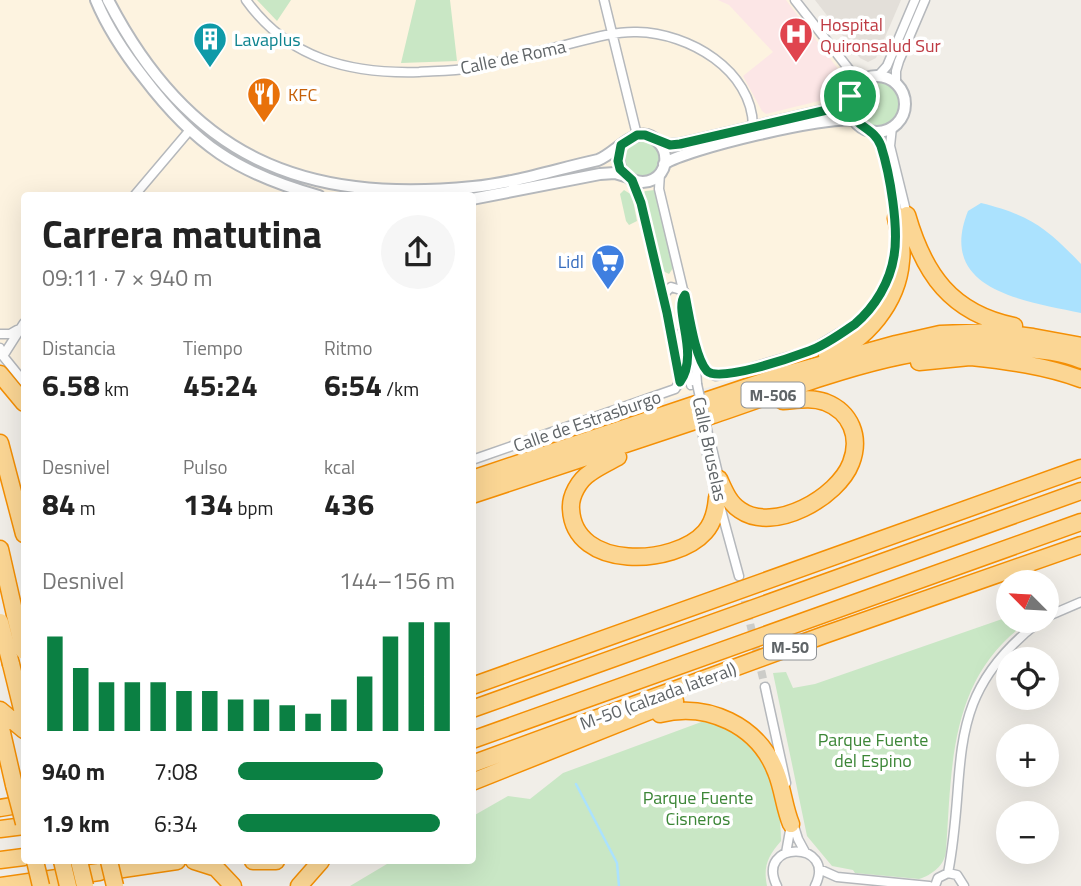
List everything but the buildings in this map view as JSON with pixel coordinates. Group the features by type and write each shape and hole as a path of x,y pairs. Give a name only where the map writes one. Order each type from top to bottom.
{"highway":[{"path":"901,217 927,268 944,290 968,309 995,322 1071,337 1081,344"},
{"path":"777,377 795,367 833,354 862,334 879,316 894,290 901,263 901,217"},
{"name":"M-506","path":"476,478 777,377 940,334 993,332 1081,344"},
{"name":"M-506","path":"476,494 825,377 899,355 952,346 991,345 1033,349 1081,360"},
{"path":"476,500 618,457 783,401 908,364 965,356 1003,355 1081,367"},
{"path":"965,356 1002,360 1081,379"},
{"path":"0,374 21,399"},
{"path":"719,479 726,494 738,509 765,517 790,514 817,502 836,485 851,464 856,444 852,424 842,412 825,402 805,399 783,401"},
{"path":"0,428 21,487"},
{"path":"0,443 21,523"},
{"path":"618,457 588,474 576,488 570,504 576,532 586,544 604,552 652,556 690,544 705,533 714,519 717,498"},
{"path":"476,685 1081,468"},
{"path":"902,554 1081,474"},
{"path":"476,708 1081,491"},
{"name":"M-50","path":"476,739 1081,522"},
{"name":"M-50 (calzada lateral)","path":"476,763 1081,545"},
{"path":"0,549 13,622 21,643"},
{"path":"476,780 973,584"},
{"path":"0,636 13,622"},
{"path":"13,622 5,658 21,708"},
{"path":"476,677 587,638 627,630"},
{"path":"5,658 21,645"},
{"name":"M-50","path":"476,749 530,727 568,706"},
{"path":"0,710 21,728"},
{"path":"490,775 646,718 670,711 691,710 724,718 756,740 775,769 790,818"},
{"path":"0,724 21,811"},
{"path":"0,758 8,777 15,785"},
{"path":"0,808 21,804"},
{"path":"0,829 21,825"},
{"path":"0,860 21,857"},
{"path":"36,864 41,886"},
{"path":"63,864 68,886"},
{"path":"80,864 85,886"},
{"path":"0,879 106,864"},
{"path":"0,886 104,867 140,864"},
{"path":"203,864 216,868 233,886"},
{"path":"299,886 318,864"},
{"path":"104,867 115,886"}],"street":[{"path":"96,0 130,60 188,131 252,173 304,192"},
{"path":"108,0 142,57 188,110 223,140 249,156 307,179 344,187 379,190 475,187 598,160 610,156 637,135 645,135 670,145 680,144 827,110 838,106 850,96 859,82 878,76 887,66 915,0"},
{"name":"Calle de Roma","path":"246,0 267,25 315,58 345,67 387,73 470,68 612,35 637,32 670,37 692,45 726,67 743,87 754,127"},
{"path":"604,0 637,135"},
{"path":"795,0 859,82"},
{"path":"869,130 885,130 898,121 904,98 896,84 896,71 925,0"},
{"path":"878,76 896,84"},
{"path":"850,96 849,108 854,120 869,130 881,147 901,217"},
{"path":"476,198 600,174 615,173 644,182 682,154 830,120 854,120"},
{"path":"695,347 709,372 715,376 730,374 811,350 854,324 872,307 886,283 895,256 901,217 890,146 892,127"},
{"path":"137,192 188,131"},
{"path":"659,142 665,156 662,168"},
{"path":"621,145 618,161 628,178"},
{"name":"Calle Bruselas","path":"662,168 659,189 685,293 695,347 694,385"},
{"name":"Calle Bruselas","path":"628,178 641,203 659,275 680,382"},
{"path":"659,275 670,278 678,270"},
{"path":"663,295 671,287 685,293"},
{"name":"Calle Bruselas","path":"685,293 681,306 688,344 687,366"},
{"name":"Calle Bruselas","path":"667,313 694,385 717,498 725,520"},
{"path":"0,334 10,334 21,327"},
{"path":"21,327 1,352 21,378"},
{"name":"Calle de Estrasburgo","path":"476,459 671,392 680,382 687,366"},
{"name":"Calle Bruselas","path":"705,435 719,479 725,520 739,576"},
{"path":"1059,611 1081,602"},
{"path":"948,873 961,749 968,715 994,665 1024,634"},
{"path":"765,687 783,765 790,818 805,852 814,859 819,869 837,877 929,886"},
{"path":"786,853 790,818"},
{"path":"777,886 774,878 775,866 786,853 796,850 805,852"},
{"path":"815,886 819,869"},
{"path":"935,886 938,878 948,873 957,875 964,886"},
{"path":"815,886 837,877"}],"shaded area":[{"path":"0,0 794,0 876,104 875,148 894,227 897,258 878,309 855,333 833,346 476,464 476,192 21,192 21,385 0,359"},
{"name":"Hospital Quironsalud Sur","path":"718,0 786,0 844,77 835,97 766,114 762,111 743,76 773,52 729,5"},
{"path":"815,0 901,0 876,58 868,62 860,58"}],"green space":[{"path":"257,0 291,0 277,21"},
{"path":"416,0 450,0 457,61 401,63"},
{"path":"877,82 886,83 893,88 898,95 898,113 893,120 886,125 877,126 868,125 861,120 856,113 855,104 856,95 861,88 868,83"},
{"path":"642,142 654,147 659,159 654,171 642,176 630,171 625,159 630,147"},
{"path":"624,190 632,195 637,221 629,225 620,194"},
{"path":"655,190 673,268 669,274 661,270 644,193"},
{"name":"Parque Fuente del Espino","path":"996,621 996,634 1014,634 1000,647 996,647 996,652 983,668 969,695 954,755 945,856 929,875 919,879 855,873 853,870 832,866 807,836 773,673 786,672 793,688 815,684"},
{"name":"Parque Fuente Cisneros","path":"714,720 736,731 750,743 767,768 779,811 781,841 768,862 767,886 350,886 387,864 476,864 476,814 508,796 530,799 563,773 704,721"}],"water":[{"path":"981,203 1037,224 1081,264 1081,313 1013,297 992,288 975,275 964,259 961,238 968,211"}],"waterway":[{"path":"576,784 617,863 619,886"}],"tunnel":[{"path":"742,589 765,687"}],"place":[{"name":"Hospital Quironsalud Sur","path":"796,64"},
{"name":"Lavaplus","path":"210,69"},
{"name":"KFC","path":"264,124"},
{"name":"Lidl","path":"608,291"}],"route":[{"path":"850,96 849,108 854,120 875,136 881,147 896,218 895,256 886,283 872,307 854,324 811,350 715,376 706,369 695,347 685,295 681,306 688,353 685,373 680,382 680,372 641,203 632,180 625,176 618,161 621,145 637,135 652,137 670,145 680,144 827,110 838,106 850,96"}]}
